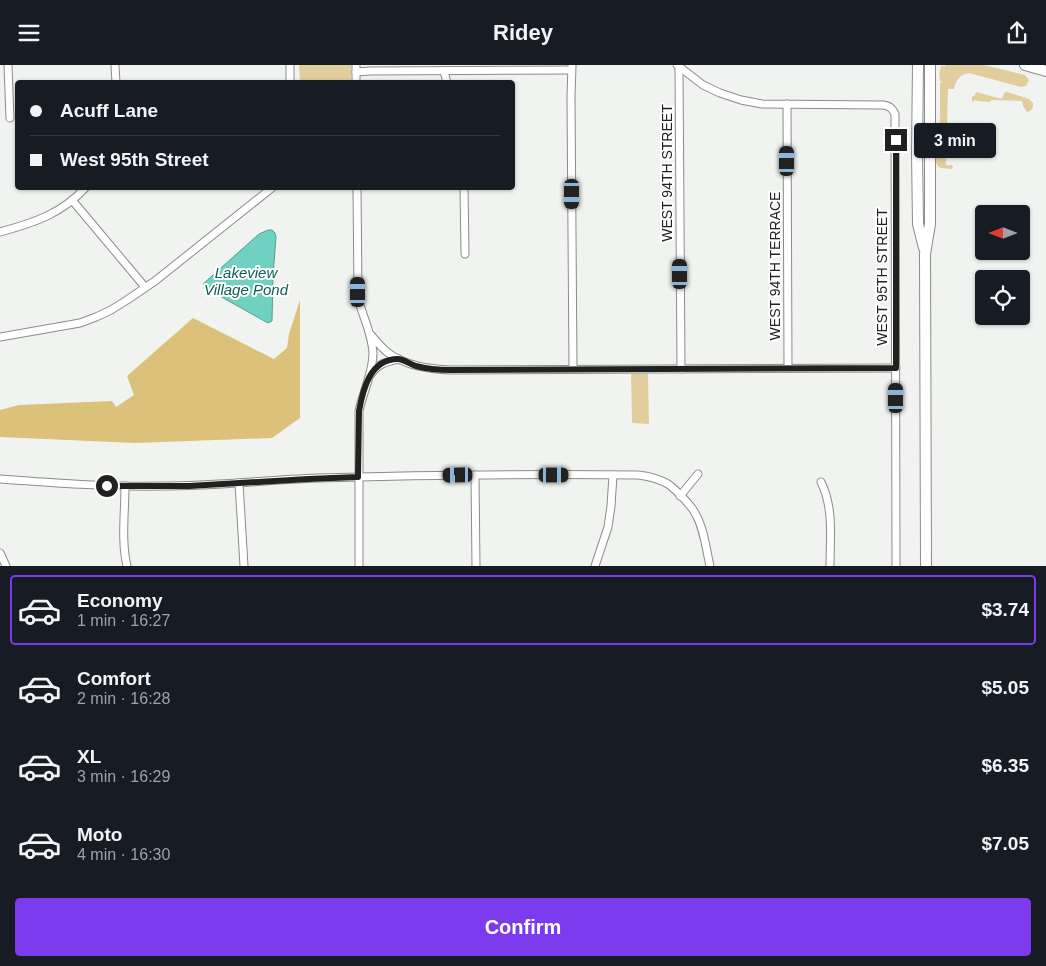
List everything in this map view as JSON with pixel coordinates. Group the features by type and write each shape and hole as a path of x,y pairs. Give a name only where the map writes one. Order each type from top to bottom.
{"main road":[{"path":"918,65 918,223 925,254"},
{"path":"926,566 925,254 930,224 930,65"},
{"path":"1025,65 1046,71"}],"street":[{"path":"8,65 10,119"},
{"path":"116,65 116,80"},
{"path":"290,65 290,80"},
{"path":"678,66 703,85 720,93 762,104 787,104"},
{"name":"WEST 94TH STREET","path":"678,66 681,369"},
{"path":"356,69 370,71 444,71 572,67 573,369"},
{"path":"444,71 446,80"},
{"name":"WEST 95TH STREET","path":"787,104 883,105 892,108 895,114 896,566"},
{"name":"WEST 94TH TERRACE","path":"787,104 788,368"},
{"path":"0,231 36,221 57,211 83,190"},
{"path":"0,337 80,323 111,310 145,287 269,190"},
{"path":"357,190 358,292 371,335 373,355 359,411 359,566"},
{"path":"464,190 465,254"},
{"path":"72,200 145,287"},
{"path":"371,335 388,353 416,366 430,369 896,368"},
{"path":"369,376 376,367 387,361 399,359"},
{"path":"680,496 698,473"},
{"path":"475,475 476,566"},
{"path":"0,479 125,486 189,486 358,477 475,475 647,476 668,484 695,512 710,566"},
{"path":"595,566 608,527 613,475"},
{"path":"821,482 826,491 830,512 830,566"},
{"path":"239,483 244,566"},
{"path":"125,486 124,537 127,566"},
{"path":"0,553 6,566"}],"shaded area":[{"path":"299,65 351,65 351,80 300,80"},
{"path":"942,65 944,67 946,65 984,65 1025,75 1029,80 1026,86 1021,87 969,73 958,78 954,89 948,89 946,165 952,165 952,169 941,168 936,163 940,118 940,83 942,83 939,74"},
{"path":"976,92 1002,99 1004,93 1007,92 1029,99 1033,103 1033,107 1027,112 1022,101 991,100 990,102 976,100 972,102 972,97"},
{"path":"300,300 300,418 272,438 135,443 0,437 0,410 19,405 112,401 116,407 134,395 127,376 193,318 274,359 287,348 289,334"},
{"path":"631,374 648,374 649,424 632,423"}],"water":[{"name":"Lakeview Village Pond","path":"272,230 276,237 272,321 268,323 209,290 203,284 259,234"}],"route":[{"path":"107,486 189,486 358,477 359,411 369,376 376,367 387,361 399,359 430,369 451,370 896,368 896,140"}]}
